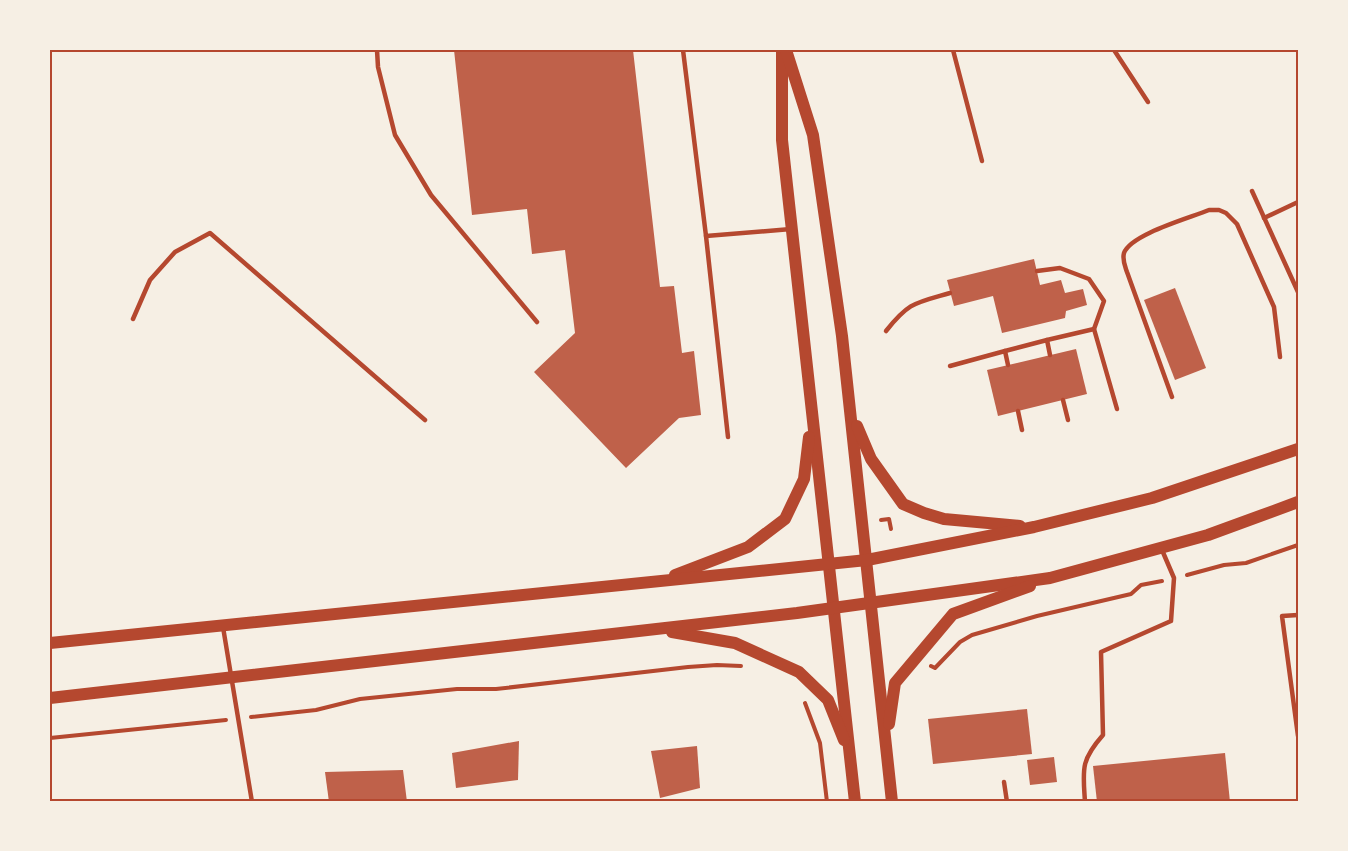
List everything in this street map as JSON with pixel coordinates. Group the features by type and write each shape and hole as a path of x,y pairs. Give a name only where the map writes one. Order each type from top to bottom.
{"main road":[{"path":"784,50 782,140 855,801"},
{"path":"784,50 813,135 842,336 892,801"},
{"path":"851,414 872,459 903,504 944,519 1034,527"},
{"path":"661,580 748,547 785,519 804,479 811,415"},
{"path":"50,643 867,560 1034,527 1152,498 1299,449"},
{"path":"887,743 895,683 953,614 1050,578 1208,535 1299,502"},
{"path":"50,698 835,609 1050,578"},
{"path":"658,629 735,643 799,672 828,700 849,752"}],"lane":[{"path":"377,50 378,67 395,135 431,195 537,322"},
{"path":"683,50 728,437"},
{"path":"953,50 982,160"},
{"path":"1114,50 1148,102"},
{"path":"1252,192 1299,292"},
{"path":"1264,218 1299,202"},
{"path":"1172,397 1127,272 1125,252 1138,238 1209,210 1226,213 1237,224 1274,307 1280,357"},
{"path":"706,236 791,229"},
{"path":"133,319 150,280 175,252 210,233 425,420"},
{"path":"1036,271 1059,268 1089,279 1104,301 1094,328 1117,410"},
{"path":"885,331 901,312 914,303 950,293"},
{"path":"950,366 1094,328"},
{"path":"1047,340 1050,355"},
{"path":"1005,351 1008,365"},
{"path":"1063,400 1068,420"},
{"path":"1018,411 1022,430"},
{"path":"1085,801 1083,766 1102,735 1101,652 1171,621 1174,578 1161,548"},
{"path":"1299,615 1282,616 1299,736"},
{"path":"223,625 252,801"},
{"path":"1004,782 1007,801"}],"path":[{"path":"881,520 890,519 891,529"},
{"path":"1224,565 1246,563 1299,545"},
{"path":"927,665 935,668 960,642 972,635 1037,616 1131,594 1141,585"},
{"path":"269,715 316,710 374,698 457,689 490,689 688,667 717,665 748,667"},
{"path":"803,700 810,713 819,743 827,801"},
{"path":"50,738 228,720"}],"building":[{"path":"454,50 633,50 660,287 674,286 682,353 694,351 701,415 679,418 626,468 534,372 575,333 565,250 532,254 527,209 472,215"},
{"path":"1034,259 1040,285 1061,280 1065,293 1083,289 1087,305 1066,311 1065,318 1002,333 993,296 954,306 947,280"},
{"path":"1175,288 1206,368 1175,380 1144,300"},
{"path":"1076,349 1087,394 998,416 987,370"},
{"path":"1027,709 1032,754 933,764 928,719"},
{"path":"519,741 518,780 456,788 452,753"},
{"path":"697,746 700,788 660,798 651,751"},
{"path":"1225,753 1230,802 1097,802 1093,766"},
{"path":"1054,757 1057,782 1030,785 1027,760"},
{"path":"403,770 407,802 329,802 325,772"}]}
